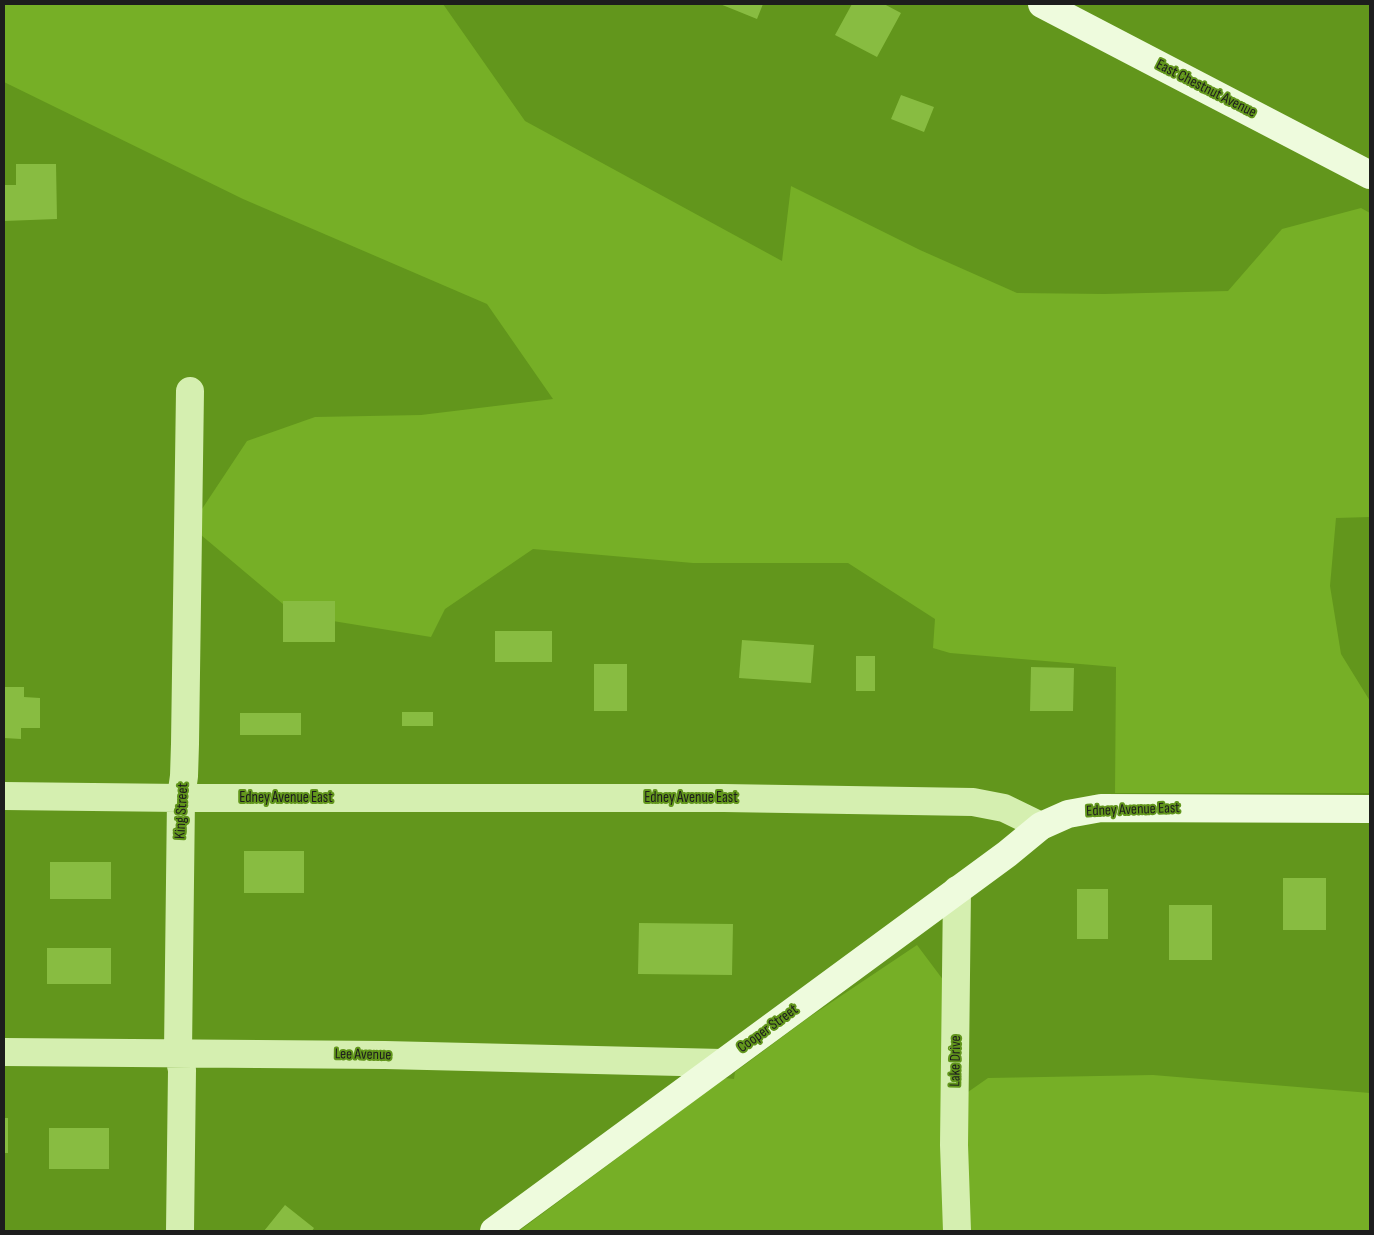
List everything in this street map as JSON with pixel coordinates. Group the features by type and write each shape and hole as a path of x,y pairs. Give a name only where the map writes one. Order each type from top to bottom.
{"street":[{"name":"East Chestnut Avenue","path":"1042,4 1370,175"},
{"name":"King Street","path":"180,1231 182,1070 178,1052 181,798 186,744 190,391"},
{"name":"Edney Avenue East","path":"4,796 181,798 724,798 973,802 1004,808 1041,826 1068,814 1102,808 1370,809"},
{"name":"Cooper Street","path":"494,1231 1007,854 1041,826"},
{"name":"Lake Drive","path":"957,890 954,1145 957,1231"},
{"name":"Lee Avenue","path":"4,1052 385,1055 722,1063"}],"green space":[{"path":"4,4 443,4 525,121 782,261 791,186 920,250 1017,293 1104,294 1228,291 1282,229 1361,208 1370,213 1370,517 1336,518 1330,586 1341,654 1370,701 1370,793 1115,793 1116,667 950,653 933,648 935,619 848,563 693,563 533,549 445,609 431,637 296,615 201,535 202,509 247,441 315,417 421,415 553,399 487,304 243,199 4,82"},
{"path":"917,945 944,981 944,1231 519,1231 725,1078 734,1079 735,1072 808,1018"},
{"path":"1153,1075 1370,1093 1370,1231 970,1231 967,1145 968,1092 988,1078"}],"building":[{"path":"720,4 763,4 757,19"},
{"path":"852,4 884,4 901,13 877,57 835,35"},
{"path":"901,95 934,107 924,132 891,119"},
{"path":"16,164 56,164 57,219 4,221 4,185 16,185"},
{"path":"283,601 335,601 335,642 283,642"},
{"path":"495,631 552,631 552,662 495,662"},
{"path":"742,640 814,645 811,683 739,678"},
{"path":"856,656 875,656 875,691 856,691"},
{"path":"594,664 627,664 627,711 594,711"},
{"path":"1031,667 1074,668 1073,711 1030,711"},
{"path":"4,687 24,687 24,697 40,698 40,728 21,728 21,739 4,738"},
{"path":"402,712 433,712 433,726 402,726"},
{"path":"240,713 301,713 301,735 240,735"},
{"path":"244,851 304,851 304,893 244,893"},
{"path":"50,862 111,862 111,899 50,899"},
{"path":"1283,878 1326,878 1326,930 1283,930"},
{"path":"1077,889 1108,889 1108,939 1077,939"},
{"path":"1169,905 1212,905 1212,960 1169,960"},
{"path":"639,923 733,924 732,975 638,974"},
{"path":"47,948 111,948 111,984 47,984"},
{"path":"4,1118 8,1118 8,1153 4,1153"},
{"path":"49,1128 109,1128 109,1169 49,1169"},
{"path":"285,1205 314,1228 312,1231 264,1231"}]}
